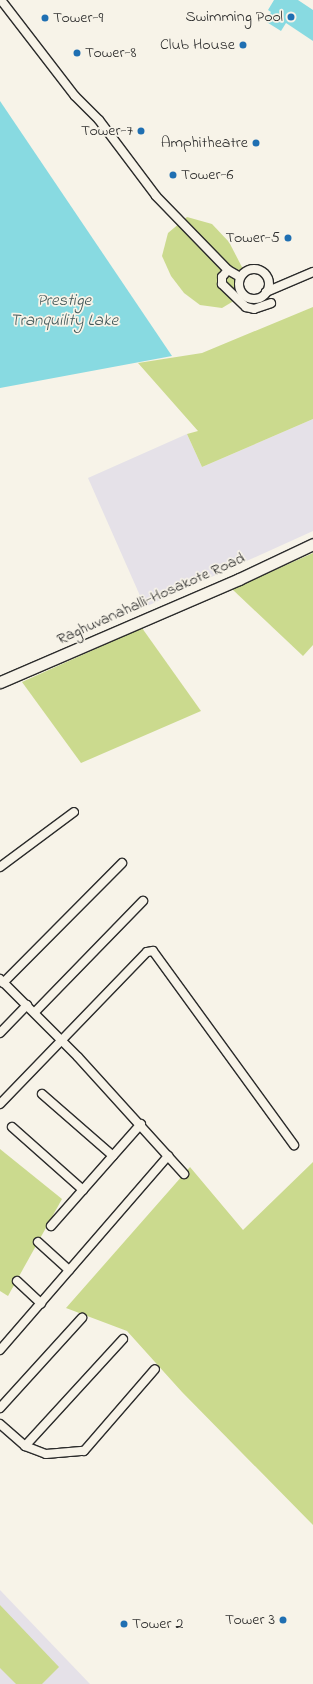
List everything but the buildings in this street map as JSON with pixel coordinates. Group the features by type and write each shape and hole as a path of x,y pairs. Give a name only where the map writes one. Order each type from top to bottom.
{"main road":[{"name":"Raghuvanahalli-Hosakote Road","path":"0,682 239,579 313,544"}],"street":[{"path":"1,0 75,96 99,120 156,196 228,270 240,276"},
{"path":"240,276 254,269 263,272 269,284 266,292"},
{"path":"228,270 222,277 222,284 246,307 254,309 271,303"},
{"path":"240,276 239,287 244,295 253,299 313,272"},
{"path":"0,867 74,812"},
{"path":"122,863 2,981 35,1012 141,1124 184,1174"},
{"path":"35,1012 143,901"},
{"path":"0,1104 147,952 153,951 294,1145"},
{"path":"0,1033 27,1005"},
{"path":"42,1094 113,1156"},
{"path":"51,1226 141,1124"},
{"path":"12,1127 83,1190"},
{"path":"0,1350 168,1156"},
{"path":"38,1242 69,1270"},
{"path":"17,1280 40,1303"},
{"path":"0,1408 82,1318"},
{"path":"25,1446 123,1339"},
{"path":"0,1424 25,1446 46,1454 84,1451 155,1369"}],"shaded area":[{"path":"313,419 313,531 145,607 88,478 187,434 202,467"},
{"path":"0,1590 90,1684 0,1684"}],"green space":[{"path":"187,217 212,224 229,242 244,271 242,296 222,308 200,305 184,293 171,276 162,256 168,233"},
{"path":"313,307 313,419 202,467 187,434 198,431 138,363 202,353"},
{"path":"313,553 313,645 303,656 232,589"},
{"path":"142,628 201,711 81,763 22,682"},
{"path":"0,1149 62,1199 8,1296 0,1291"},
{"path":"313,1162 313,1525 182,1392 127,1331 66,1308 190,1167 243,1230"},
{"path":"0,1605 59,1667 42,1684 16,1684 0,1668"}],"water":[{"name":"Swimming Pool","path":"274,0 298,0 313,10 313,41 286,23 281,31 265,21 271,12 268,10"},
{"name":"Prestige Tranquility Lake","path":"0,101 172,356 0,388"}],"place":[{"name":"Swimming Pool","path":"291,17"},
{"name":"Tower-9","path":"45,18"},
{"name":"Club House","path":"243,45"},
{"name":"Tower-8","path":"77,53"},
{"name":"Tower-7","path":"141,131"},
{"name":"Amphitheatre","path":"256,143"},
{"name":"Tower-6","path":"173,175"},
{"name":"Tower-5","path":"288,238"},
{"name":"Tower 3","path":"283,1620"},
{"name":"Tower 2","path":"124,1624"}]}
